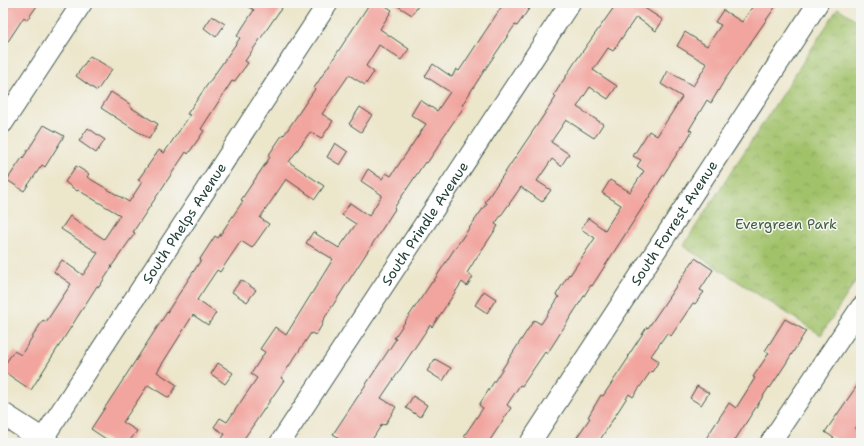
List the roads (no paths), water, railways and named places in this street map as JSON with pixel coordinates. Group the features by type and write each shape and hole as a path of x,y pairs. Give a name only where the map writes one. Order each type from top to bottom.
{"main road":[{"path":"3,414 44,442"}],"street":[{"path":"3,124 82,3"},
{"name":"South Phelps Avenue","path":"44,442 328,3"},
{"name":"South Prindle Avenue","path":"280,443 570,3"},
{"name":"South Forrest Avenue","path":"530,443 818,3"},
{"path":"779,440 861,307"}],"park label":[{"name":"Evergreen Park","path":"786,224"}]}
